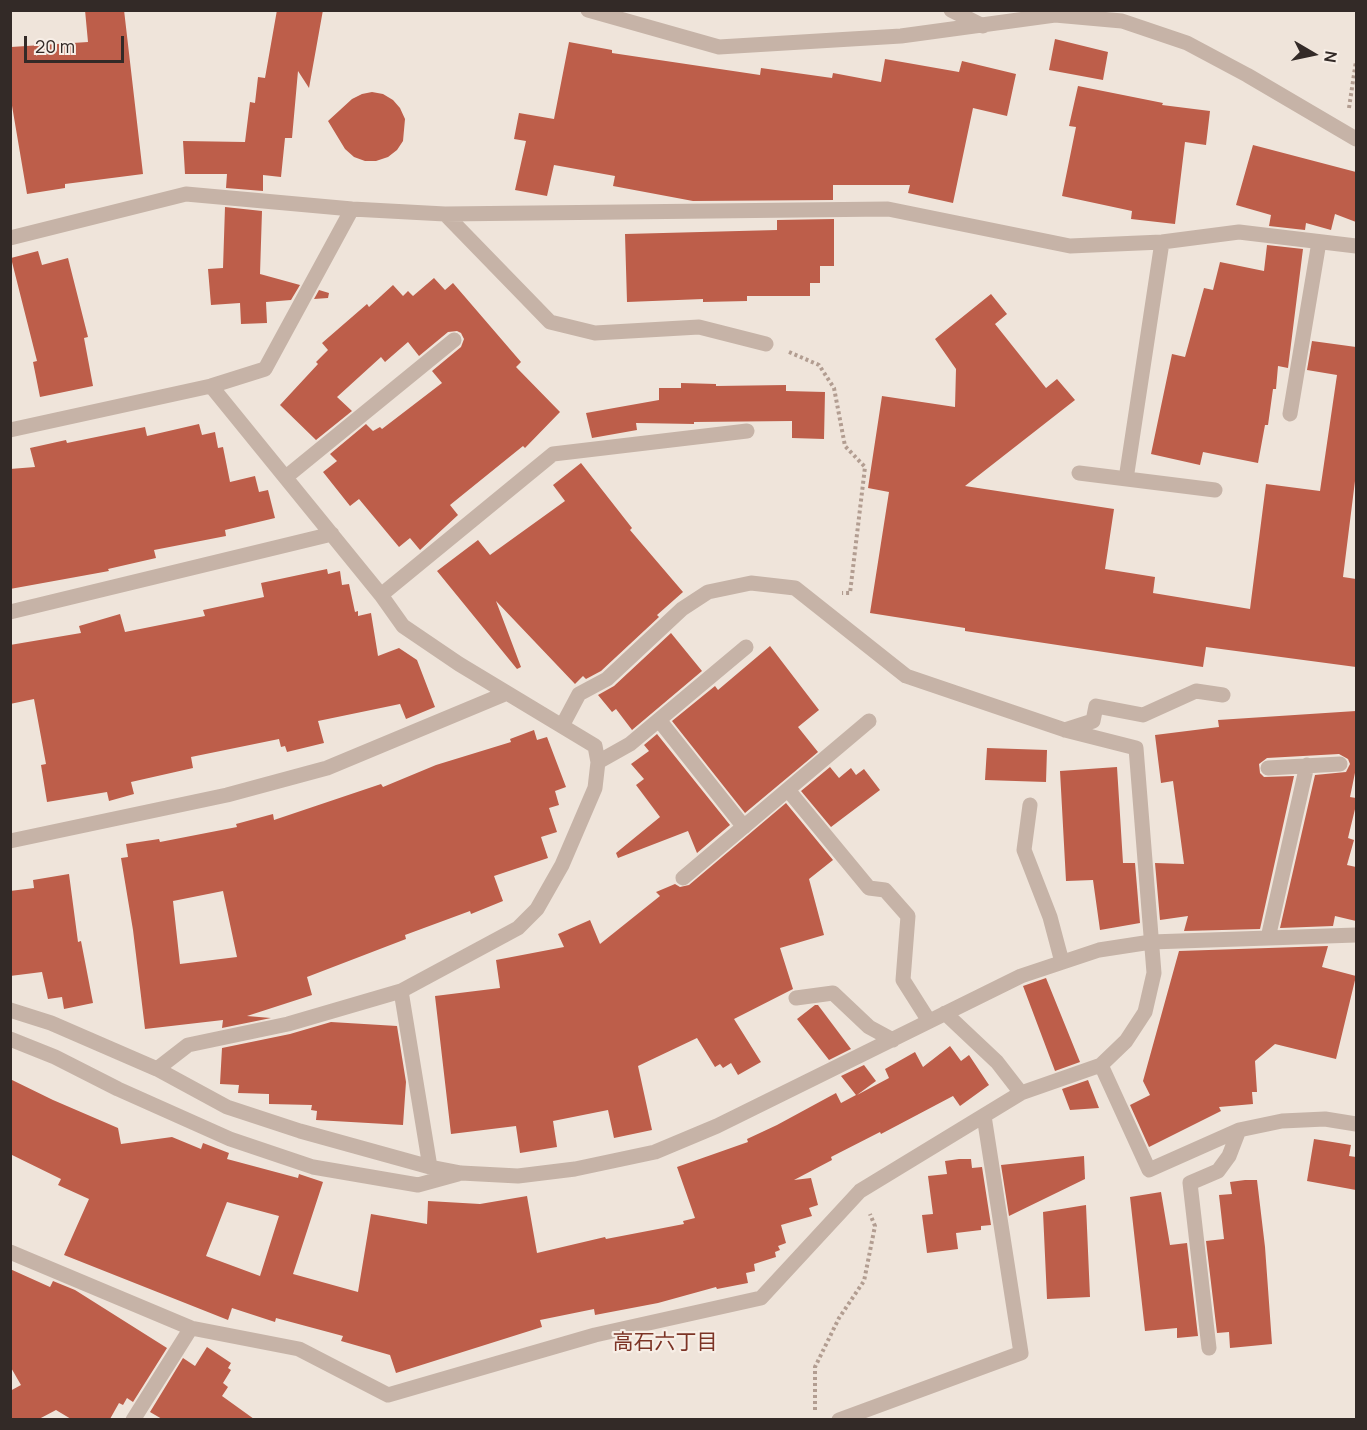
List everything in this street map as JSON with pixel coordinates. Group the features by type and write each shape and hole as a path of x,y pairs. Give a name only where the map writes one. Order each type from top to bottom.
{"street":[{"path":"588,10 719,47 901,36 1055,15 1122,21 1187,43 1247,75 1350,136"},
{"path":"951,10 983,26"},
{"path":"10,238 186,194 352,209 445,214 888,208 1070,246 1162,242 1239,232 1356,246"},
{"path":"10,430 211,386 266,369 352,209"},
{"path":"445,214 550,322 595,333 699,327 766,344"},
{"path":"1126,478 1162,242"},
{"path":"1290,414 1319,242"},
{"path":"286,477 454,340"},
{"path":"157,1069 188,1045 288,1024 401,991 518,928 537,909 562,866 595,788 598,762 595,746 459,664 403,626 381,595 211,386"},
{"path":"381,595 553,454 747,431"},
{"path":"1079,473 1215,490"},
{"path":"10,612 332,534"},
{"path":"10,1252 191,1328 299,1349 388,1395 595,1335 761,1298 860,1191 1021,1093 1101,1065 1126,1041 1145,1012 1154,973 1136,748 1065,730 906,676 795,588 752,583 708,592 682,609 607,679 579,694 562,726"},
{"path":"598,762 630,744 746,647"},
{"path":"1065,730 1093,720 1096,706 1143,714 1196,691 1223,694"},
{"path":"10,841 227,795 327,768 507,693"},
{"path":"659,720 744,826"},
{"path":"683,878 869,721"},
{"path":"1268,768 1340,764"},
{"path":"1268,938 1307,765"},
{"path":"788,790 869,888 885,890 908,916 903,980 929,1021"},
{"path":"1030,806 1024,850 1050,916 1062,962"},
{"path":"10,1010 51,1023 157,1069 227,1107 300,1131 430,1167 461,1173 518,1176 575,1169 655,1152 717,1126 1021,976 1099,950 1151,942 1356,935"},
{"path":"401,991 430,1167"},
{"path":"796,998 833,993 868,1027 892,1040"},
{"path":"945,1013 998,1062 1021,1093"},
{"path":"10,1039 55,1057 118,1089 230,1139 313,1167 418,1185 461,1173"},
{"path":"1101,1065 1149,1170 1239,1131 1282,1121 1325,1119 1356,1124"},
{"path":"839,1419 1021,1353 984,1116"},
{"path":"1209,1348 1190,1184 1218,1171 1229,1156 1239,1131"},
{"path":"133,1419 191,1328"}],"path":[{"path":"1350,136 1356,61"},
{"path":"766,344 819,365 834,388 845,446 865,467 850,593 839,592"},
{"path":"815,1416 815,1367 839,1318 864,1281 872,1246 875,1226 860,1191"}],"building":[{"path":"85,10 124,10 143,174 65,184 65,188 27,194 10,94 11,47 88,42"},
{"path":"277,10 323,10 309,88 298,71 292,138 285,138 281,177 263,175 263,191 226,188 227,174 185,174 183,141 245,142 250,102 255,103 258,77 265,78"},
{"path":"1055,39 1108,52 1103,80 1049,70"},
{"path":"569,42 612,50 612,53 760,75 761,68 832,78 833,73 881,82 885,59 959,72 962,61 1016,74 1007,116 973,108 953,203 908,193 910,185 833,185 833,200 693,201 613,186 615,176 554,165 547,196 515,190 526,141 514,139 519,113 554,119"},
{"path":"1078,86 1163,103 1162,105 1210,111 1206,145 1185,142 1175,224 1131,219 1132,211 1062,196 1076,127 1069,126"},
{"path":"372,92 383,94 400,108 405,119 403,141 388,157 376,161 365,161 354,157 345,149 328,121 352,99"},
{"path":"1253,145 1356,172 1356,222 1335,214 1331,230 1306,223 1305,230 1269,226 1271,215 1236,205"},
{"path":"225,207 262,211 260,274 300,285 291,300 266,302 267,323 241,324 240,303 211,305 208,269 223,268"},
{"path":"834,219 834,266 820,266 820,283 810,283 810,296 747,296 747,301 703,302 703,299 627,302 625,234 777,230 777,220"},
{"path":"1267,245 1303,249 1288,368 1278,366 1276,389 1273,389 1268,425 1265,425 1258,463 1203,452 1200,465 1151,454 1172,354 1185,357 1204,288 1213,290 1220,262 1264,271"},
{"path":"38,251 42,265 68,258 88,337 84,338 93,386 40,397 33,362 37,361 11,258"},
{"path":"434,278 445,290 453,283 521,362 516,367 560,412 525,448 523,446 450,505 458,515 420,550 410,538 399,547 359,499 350,506 323,472 337,461 330,454 366,424 373,431 380,427 382,429 442,383 432,371 461,347 464,339 461,333 448,332 419,356 408,342 385,362 381,357 337,397 352,411 316,440 280,405 328,350 322,343 367,304 369,307 393,285 403,296 408,291 413,296"},
{"path":"319,290 329,293 328,298 314,299"},
{"path":"991,294 1007,314 995,324 1046,388 1057,379 1075,400 965,486 1114,509 1105,569 1155,577 1153,593 1250,609 1266,484 1320,491 1337,375 1307,370 1312,341 1356,347 1356,473 1343,577 1356,579 1356,667 1206,647 1203,667 965,631 965,628 870,613 889,492 868,488 882,396 955,407 956,369 935,339"},
{"path":"681,383 716,384 716,386 786,385 786,391 825,392 824,439 792,438 792,421 636,423 637,430 592,438 586,413 659,400 659,388 681,388"},
{"path":"199,424 202,435 215,432 218,448 223,447 230,482 255,476 259,492 268,490 275,518 225,530 226,536 154,550 156,558 108,569 109,571 10,589 10,469 35,467 30,448 145,427 147,436"},
{"path":"581,463 632,528 630,530 683,592 601,671 586,679 583,676 575,684 496,601 521,667 517,669 437,571 478,540 490,555 565,501 553,485"},
{"path":"327,569 328,574 340,571 342,585 349,584 355,612 358,611 358,616 371,613 378,656 399,648 417,660 435,707 406,719 400,704 318,721 324,743 287,752 285,746 281,747 279,739 191,757 193,768 131,782 134,794 109,801 107,792 47,802 41,765 46,764 34,699 10,704 10,645 81,633 79,626 120,614 125,632 205,616 203,610 264,597 261,583"},
{"path":"671,633 702,671 632,730 616,709 612,712 598,695 614,686"},
{"path":"770,646 819,710 798,727 818,752 745,813 672,721 715,686 718,690"},
{"path":"1356,711 1356,768 1350,797 1356,798 1356,805 1348,838 1354,840 1347,865 1356,867 1356,921 1335,916 1333,926 1280,928 1315,775 1346,772 1350,764 1348,759 1339,754 1267,758 1259,764 1260,773 1264,777 1294,776 1260,929 1184,931 1188,916 1160,920 1155,863 1184,864 1173,781 1161,783 1155,735 1219,727 1218,720"},
{"path":"534,730 537,740 547,737 566,787 555,791 559,805 549,808 557,832 541,837 548,858 494,876 503,901 405,935 406,939 307,977 312,995 247,1016 271,1018 222,1028 223,1020 145,1029 133,930 121,858 128,857 126,844 159,839 160,842 237,827 236,824 273,814 274,820 381,784 383,787 436,765 511,742 510,739","holes":["223,891 237,957 180,964 173,901"]},
{"path":"657,734 730,825 697,853 688,831 618,858 616,853 660,817 636,785 644,779 631,764 649,751 644,745"},
{"path":"987,748 1047,750 1046,782 985,780"},
{"path":"830,767 839,778 851,768 856,775 864,769 880,790 831,827 801,791"},
{"path":"1117,767 1123,863 1135,863 1140,923 1100,930 1093,880 1066,881 1060,771"},
{"path":"786,803 833,860 809,879 824,935 780,948 793,989 734,1019 761,1062 738,1075 731,1063 723,1068 720,1064 715,1067 697,1038 638,1066 652,1130 614,1138 608,1110 553,1121 557,1147 520,1153 516,1126 451,1134 435,996 500,988 496,960 564,947 558,934 590,920 600,944 660,896 656,892 675,884 680,887 689,885"},
{"path":"69,874 78,942 81,941 93,1003 64,1009 62,997 48,999 42,972 10,976 10,891 34,888 33,880"},
{"path":"1328,946 1322,967 1356,976 1336,1059 1275,1044 1255,1061 1257,1092 1252,1092 1253,1104 1219,1107 1221,1111 1149,1147 1130,1105 1150,1095 1143,1081 1179,951"},
{"path":"1046,978 1080,1062 1055,1071 1023,986"},
{"path":"818,1005 851,1049 829,1060 797,1019"},
{"path":"331,1022 397,1026 406,1082 403,1125 316,1120 317,1111 311,1110 312,1105 269,1104 269,1094 238,1093 239,1085 220,1084 222,1048 290,1034"},
{"path":"950,1046 961,1061 969,1055 989,1085 960,1106 953,1096 831,1157 832,1160 794,1180 811,1178 818,1205 809,1208 812,1216 781,1225 786,1243 778,1246 780,1250 775,1252 776,1257 754,1264 755,1271 746,1273 748,1283 717,1289 716,1287 658,1303 595,1315 594,1309 540,1320 542,1327 396,1373 390,1355 341,1341 343,1336 276,1318 275,1322 232,1308 228,1320 64,1255 89,1199 58,1185 61,1179 10,1154 10,1079 118,1128 121,1144 172,1137 201,1149 203,1143 229,1153 227,1159 298,1178 299,1174 323,1182 293,1274 358,1292 371,1214 427,1224 428,1201 480,1204 527,1196 537,1253 605,1237 606,1239 684,1224 683,1221 695,1218 677,1167 748,1142 747,1139 836,1093 841,1103 856,1095 841,1076 864,1065 876,1081 857,1095 889,1078 885,1069 915,1052 923,1067","holes":["227,1202 279,1216 260,1276 206,1256"]},
{"path":"1088,1080 1099,1108 1070,1110 1062,1089"},
{"path":"1314,1139 1351,1145 1349,1156 1356,1157 1356,1190 1307,1181"},
{"path":"1084,1156 1085,1179 1009,1216 1001,1165"},
{"path":"971,1159 972,1168 982,1167 991,1225 981,1226 981,1230 956,1233 958,1249 927,1253 922,1215 933,1214 928,1176 947,1174 945,1161"},
{"path":"1257,1180 1265,1247 1272,1344 1230,1348 1229,1332 1217,1333 1206,1241 1224,1239 1219,1195 1232,1194 1230,1182"},
{"path":"1161,1192 1170,1245 1187,1243 1198,1336 1177,1338 1177,1328 1145,1331 1130,1197"},
{"path":"1086,1205 1090,1297 1047,1299 1043,1212"},
{"path":"10,1269 50,1287 53,1281 75,1290 167,1348 133,1402 127,1398 123,1405 119,1403 110,1419 71,1419 56,1410 39,1419 10,1419 10,1391 21,1385 10,1366"},
{"path":"207,1347 231,1363 228,1368 231,1370 223,1383 228,1387 222,1396 254,1419 162,1419 150,1412 183,1358 195,1366"}],"district":[{"name":"高石六丁目","path":"665,1343"}]}
